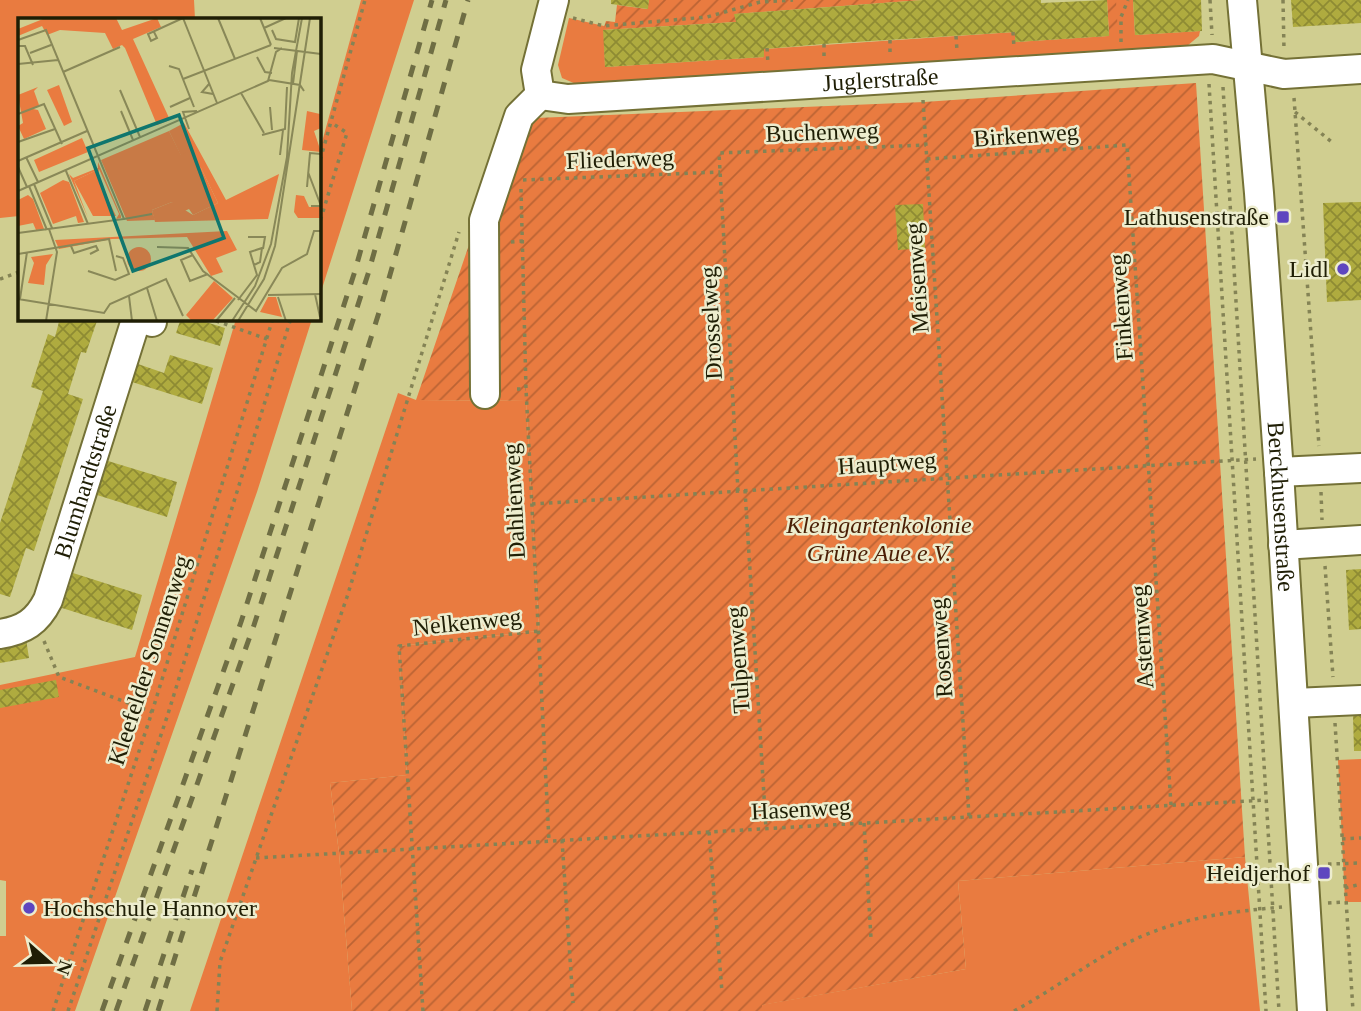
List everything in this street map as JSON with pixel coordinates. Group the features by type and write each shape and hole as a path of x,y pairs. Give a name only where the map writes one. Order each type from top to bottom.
{"street":[{"name":"Berckhusenstraße","path":"1242,0 1279,472 1312,1011"},
{"path":"485,394 484,220 519,116 538,83 552,7"},
{"name":"Juglerstraße","path":"538,83 568,99 1213,59 1246,67"},
{"path":"1246,67 1284,74 1361,69"},
{"name":"Blumhardtstraße","path":"36,620 48,600 135,323 142,320"},
{"name":"Blumhardtstraße","path":"147,320 152,322"},
{"path":"1279,472 1361,468"},
{"path":"1283,545 1361,540"},
{"path":"0,634 27,626 36,620"},
{"path":"1294,703 1361,700"}],"path":[{"path":"320,162 365,0"},
{"path":"552,7 604,26 707,17 760,2 793,0"},
{"path":"1120,0 1127,2 1121,17 1122,65"},
{"path":"1210,0 1213,59 1208,76 1266,1011"},
{"path":"1283,0 1284,74"},
{"path":"1213,59 1223,80 1279,1011"},
{"name":"Meisenweg","path":"922,77 947,477"},
{"path":"1295,112 1333,143"},
{"path":"320,221 347,133 332,123"},
{"name":"Buchenweg","path":"719,153 926,145"},
{"name":"Birkenweg","path":"927,159 1127,145"},
{"name":"Finkenweg","path":"1127,145 1149,466"},
{"name":"Drosselweg","path":"719,153 738,491"},
{"name":"Dahlienweg","path":"521,169 526,389 549,841"},
{"name":"Fliederweg","path":"520,180 720,172"},
{"path":"217,1011 220,962 347,597 462,222"},
{"path":"510,242 523,241"},
{"path":"0,279 18,272"},
{"path":"214,320 267,339"},
{"name":"Kleefelder Sonnenweg","path":"53,1011 152,712 273,320"},
{"path":"68,1011 167,717 290,320"},
{"path":"517,389 526,389"},
{"name":"Hauptweg","path":"531,504 1244,460"},
{"name":"Asternweg","path":"1149,466 1171,805"},
{"name":"Rosenweg","path":"947,477 969,817"},
{"name":"Tulpenweg","path":"746,490 766,828"},
{"path":"36,620 59,677 152,712"},
{"name":"Nelkenweg","path":"412,849 399,646 539,631"},
{"name":"Hasenweg","path":"256,858 1265,800"},
{"path":"864,823 871,938"},
{"path":"709,832 722,992"},
{"path":"1342,839 1361,838"},
{"path":"562,840 573,1003"},
{"path":"412,849 423,1011"},
{"path":"1304,866 1361,863"},
{"path":"1345,888 1361,884"},
{"path":"1014,1011 1100,958 1140,937 1191,919 1238,910 1305,905"}],"green space":[{"path":"0,0 194,0 195,18 18,18 18,216 0,218"},
{"path":"361,0 414,0 320,295 320,149"},
{"path":"649,0 923,0 735,14 736,22 603,30 606,21 615,22 617,5 647,9"},
{"path":"1107,0 1116,0 1118,34 1109,35"},
{"path":"1116,0 1133,0 1135,35 1200,31 1199,36 1187,46 576,84 562,78 558,65 569,18 604,26 605,67 764,57 764,49 1015,32 1016,42 1108,36"},
{"name":"Kleingartenkolonie Grüne Aue e.V.","path":"1196,83 1245,857 958,881 966,969 762,1005 762,1011 352,1011 339,853 330,783 407,775 399,646 539,631 526,401 416,400 512,119 924,102"},
{"path":"236,320 312,320 257,492 75,1011 0,1011 0,936 6,936 6,881 0,880 0,685 135,657"},
{"path":"398,393 416,400 526,401 539,631 399,646 407,775 330,783 339,853 352,1011 190,1011"},
{"path":"1361,759 1361,902 1345,902 1338,760"},
{"path":"1245,857 1260,1011 762,1011 761,1005 966,969 958,881"}],"building":[{"path":"611,0 649,0 648,9 611,4"},
{"path":"923,0 1041,0 1041,3 1107,0 1109,36 1015,42 1015,32 764,49 764,57 605,67 603,30 736,22 734,14"},
{"path":"1133,0 1201,0 1202,31 1135,35"},
{"path":"1291,0 1361,0 1361,23 1293,27"},
{"name":"Lidl","path":"1361,202 1361,300 1327,302 1323,203"},
{"path":"923,204 925,248 898,250 895,205"},
{"path":"59,320 97,320 86,353 81,352 68,394 83,399 34,551 26,548 10,597 0,594 0,523 43,391 31,387 48,334 55,337"},
{"path":"180,320 199,320 225,328 220,346 176,333"},
{"path":"170,355 213,368 202,404 132,382 138,364 164,373"},
{"path":"108,461 177,482 167,517 97,495"},
{"path":"1361,569 1361,629 1349,630 1346,570"},
{"path":"73,573 142,595 132,630 62,608"},
{"path":"26,639 29,658 0,663 0,644"},
{"path":"56,680 59,697 0,708 0,690"},
{"path":"1353,715 1361,715 1361,751 1354,751"}],"railway":[{"path":"102,1011 241,622 354,274 432,0"},
{"path":"116,1011 254,625 368,274 446,0"},
{"path":"158,1011 382,303 468,0"},
{"path":"145,1011 192,870"}],"place":[{"name":"Lathusenstraße","path":"1283,217"},
{"name":"Lidl","path":"1343,269"},
{"name":"Heidjerhof","path":"1324,873"},
{"name":"Hochschule Hannover","path":"29,908"}]}
